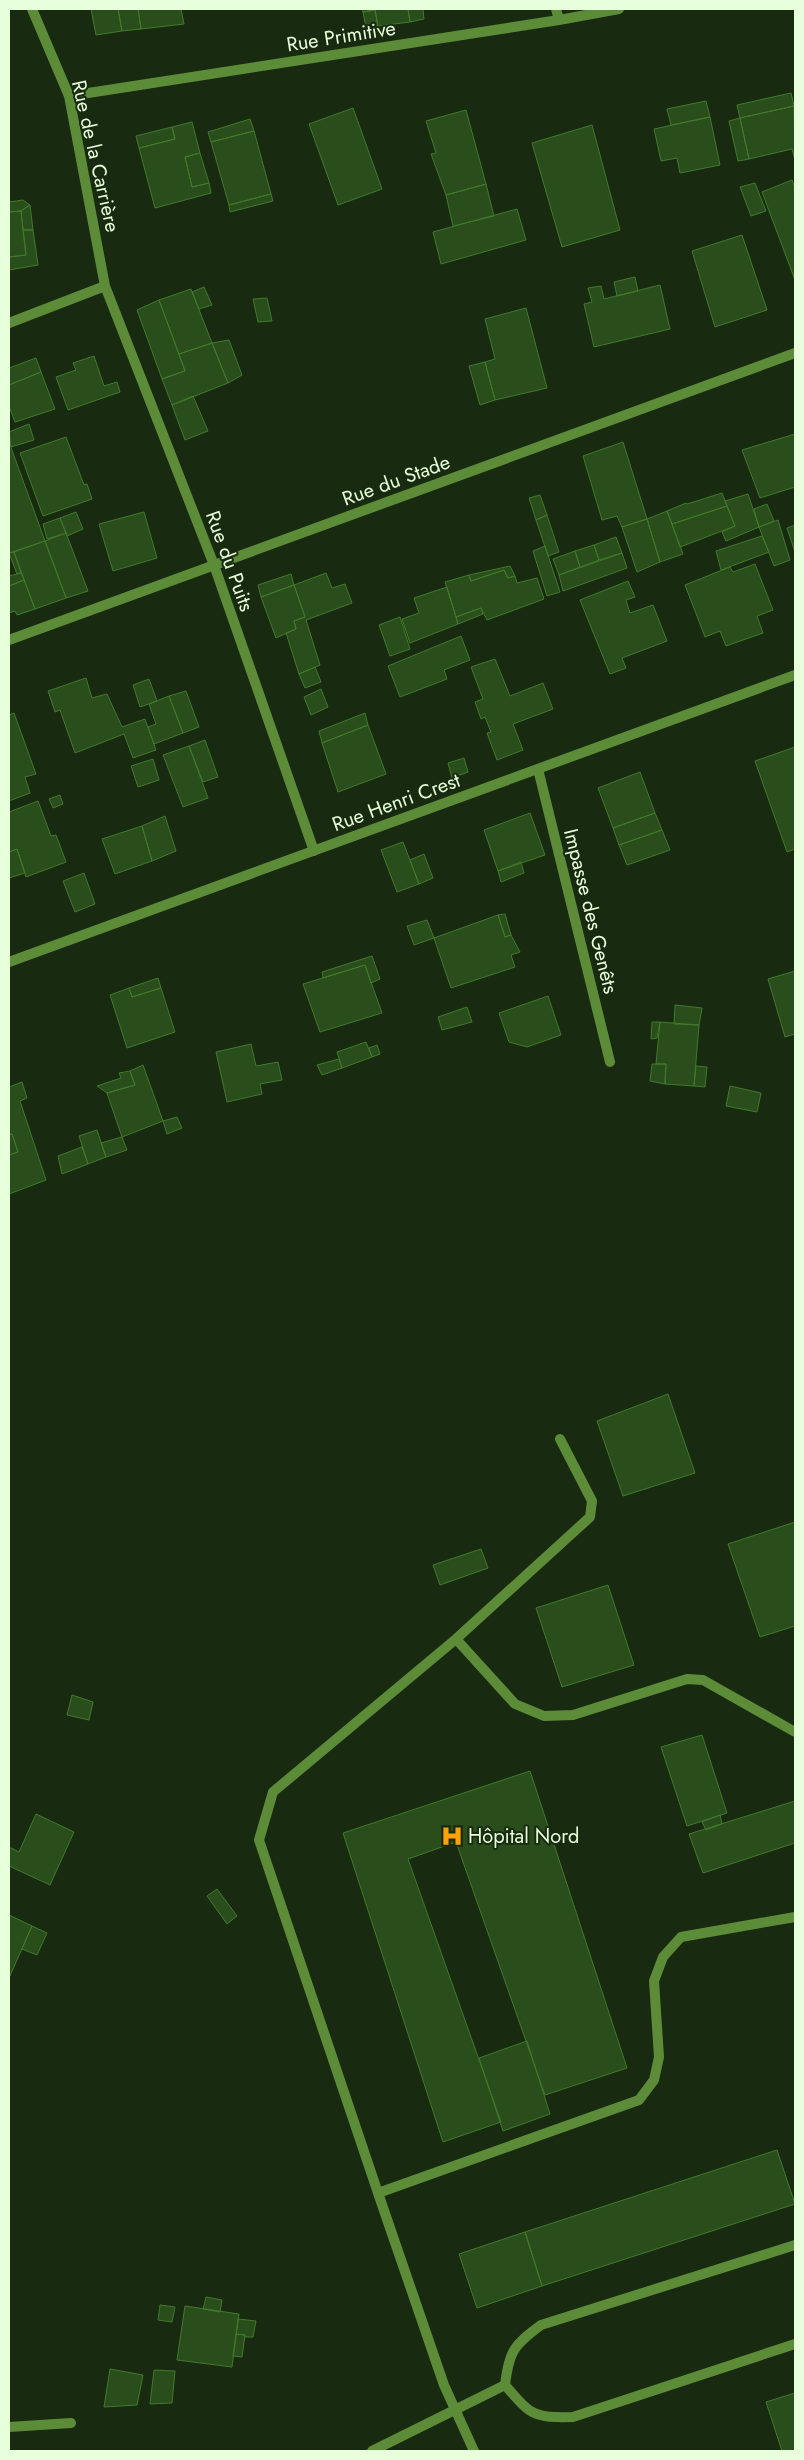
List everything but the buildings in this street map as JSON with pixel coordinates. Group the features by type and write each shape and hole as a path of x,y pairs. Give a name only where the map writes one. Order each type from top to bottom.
{"street":[{"name":"Rue de la Carrière","path":"32,9 68,96 105,286"},
{"path":"556,9 559,20"},
{"name":"Rue Primitive","path":"68,96 559,20 619,9"},
{"path":"9,323 105,286"},
{"name":"Rue du Puits","path":"105,286 214,565 314,851"},
{"name":"Rue du Stade","path":"9,640 795,354"},
{"name":"Rue Henri Crest","path":"9,962 795,675"},
{"name":"Impasse des Genêts","path":"538,769 610,1062"},
{"path":"474,2451 444,2385 259,1840 273,1792 456,1638 590,1517 592,1501 560,1439"},
{"path":"456,1638 515,1704 544,1716 573,1715 687,1679 703,1680 795,1732"},
{"path":"378,2192 639,2100 654,2080 659,2057 654,1981 663,1957 681,1937 795,1917"},
{"path":"795,2244 541,2325 520,2341 508,2360 505,2385 526,2410 546,2418 573,2417 795,2344"},
{"path":"372,2451 505,2385"},
{"path":"9,2427 71,2423"}],"place":[{"name":"Hôpital Nord","path":"452,1836"}]}
